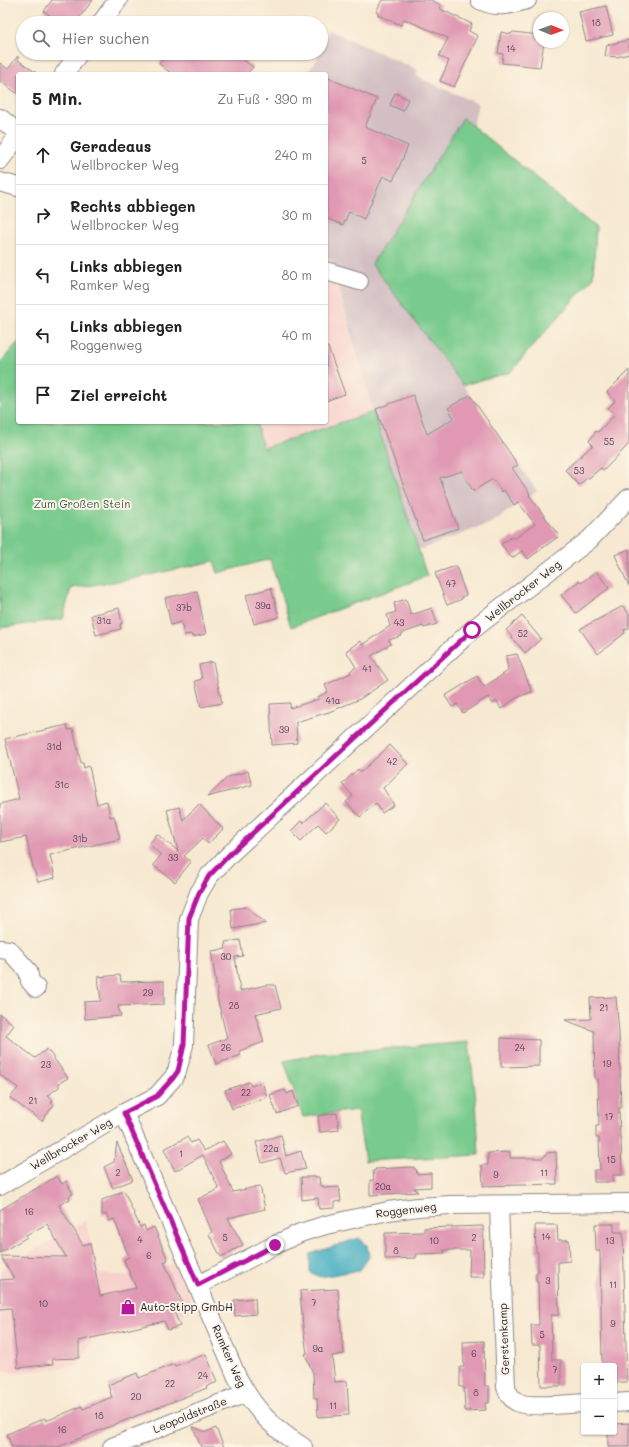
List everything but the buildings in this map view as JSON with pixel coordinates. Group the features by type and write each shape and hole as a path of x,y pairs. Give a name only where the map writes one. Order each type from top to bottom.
{"street":[{"path":"106,16 118,0"},
{"path":"480,0 491,5 498,6 527,0"},
{"path":"65,72 74,60"},
{"path":"0,118 16,131"},
{"path":"0,160 16,139"},
{"path":"0,182 16,186"},
{"path":"328,272 359,281"},
{"name":"Wellbrocker Weg","path":"0,1186 124,1113 157,1096 178,1071 184,1045 189,918 199,893 209,876 230,854 472,630 589,540 629,498"},
{"path":"0,949 9,950 28,971 30,981 36,988"},
{"name":"Ramker Weg","path":"124,1113 237,1377 255,1407 275,1428 303,1447"},
{"name":"Roggenweg","path":"198,1285 300,1233 326,1225 388,1211 418,1207 629,1202"},
{"name":"Gerstenkamp","path":"499,1205 506,1387 509,1395 517,1402 527,1405 581,1404"},
{"name":"Leopoldstraße","path":"112,1447 246,1393"},
{"path":"617,1403 629,1402"}],"shaded area":[{"path":"328,30 418,70 416,76 478,104 473,126 464,118 372,264 463,385 537,491 491,523 419,550 373,412 331,260 328,259 328,72 308,72 316,60 328,60"},
{"path":"328,283 337,285 373,412 263,448 257,424 328,424"},
{"path":"85,1221 99,1274 146,1276 176,1262 195,1309 161,1324 92,1340 78,1366 13,1373 0,1369 0,1270"}],"green space":[{"path":"463,118 596,228 593,278 511,372 463,385 372,264"},
{"name":"Zum Großen Stein","path":"16,344 16,424 257,424 263,448 373,412 427,576 291,627 270,559 218,573 214,561 127,580 71,588 63,619 0,628 0,363"},
{"path":"469,1042 476,1100 479,1155 365,1161 357,1110 303,1117 284,1061 319,1054"}],"water":[{"path":"359,1238 367,1245 369,1257 360,1270 320,1277 310,1272 310,1254"}],"place":[{"name":"Auto-Stipp GmbH","path":"128,1307"}],"route":[{"path":"275,1245 198,1285 124,1113 157,1096 178,1071 184,1045 186,952 189,918 199,893 209,876 230,854 472,630"}]}
